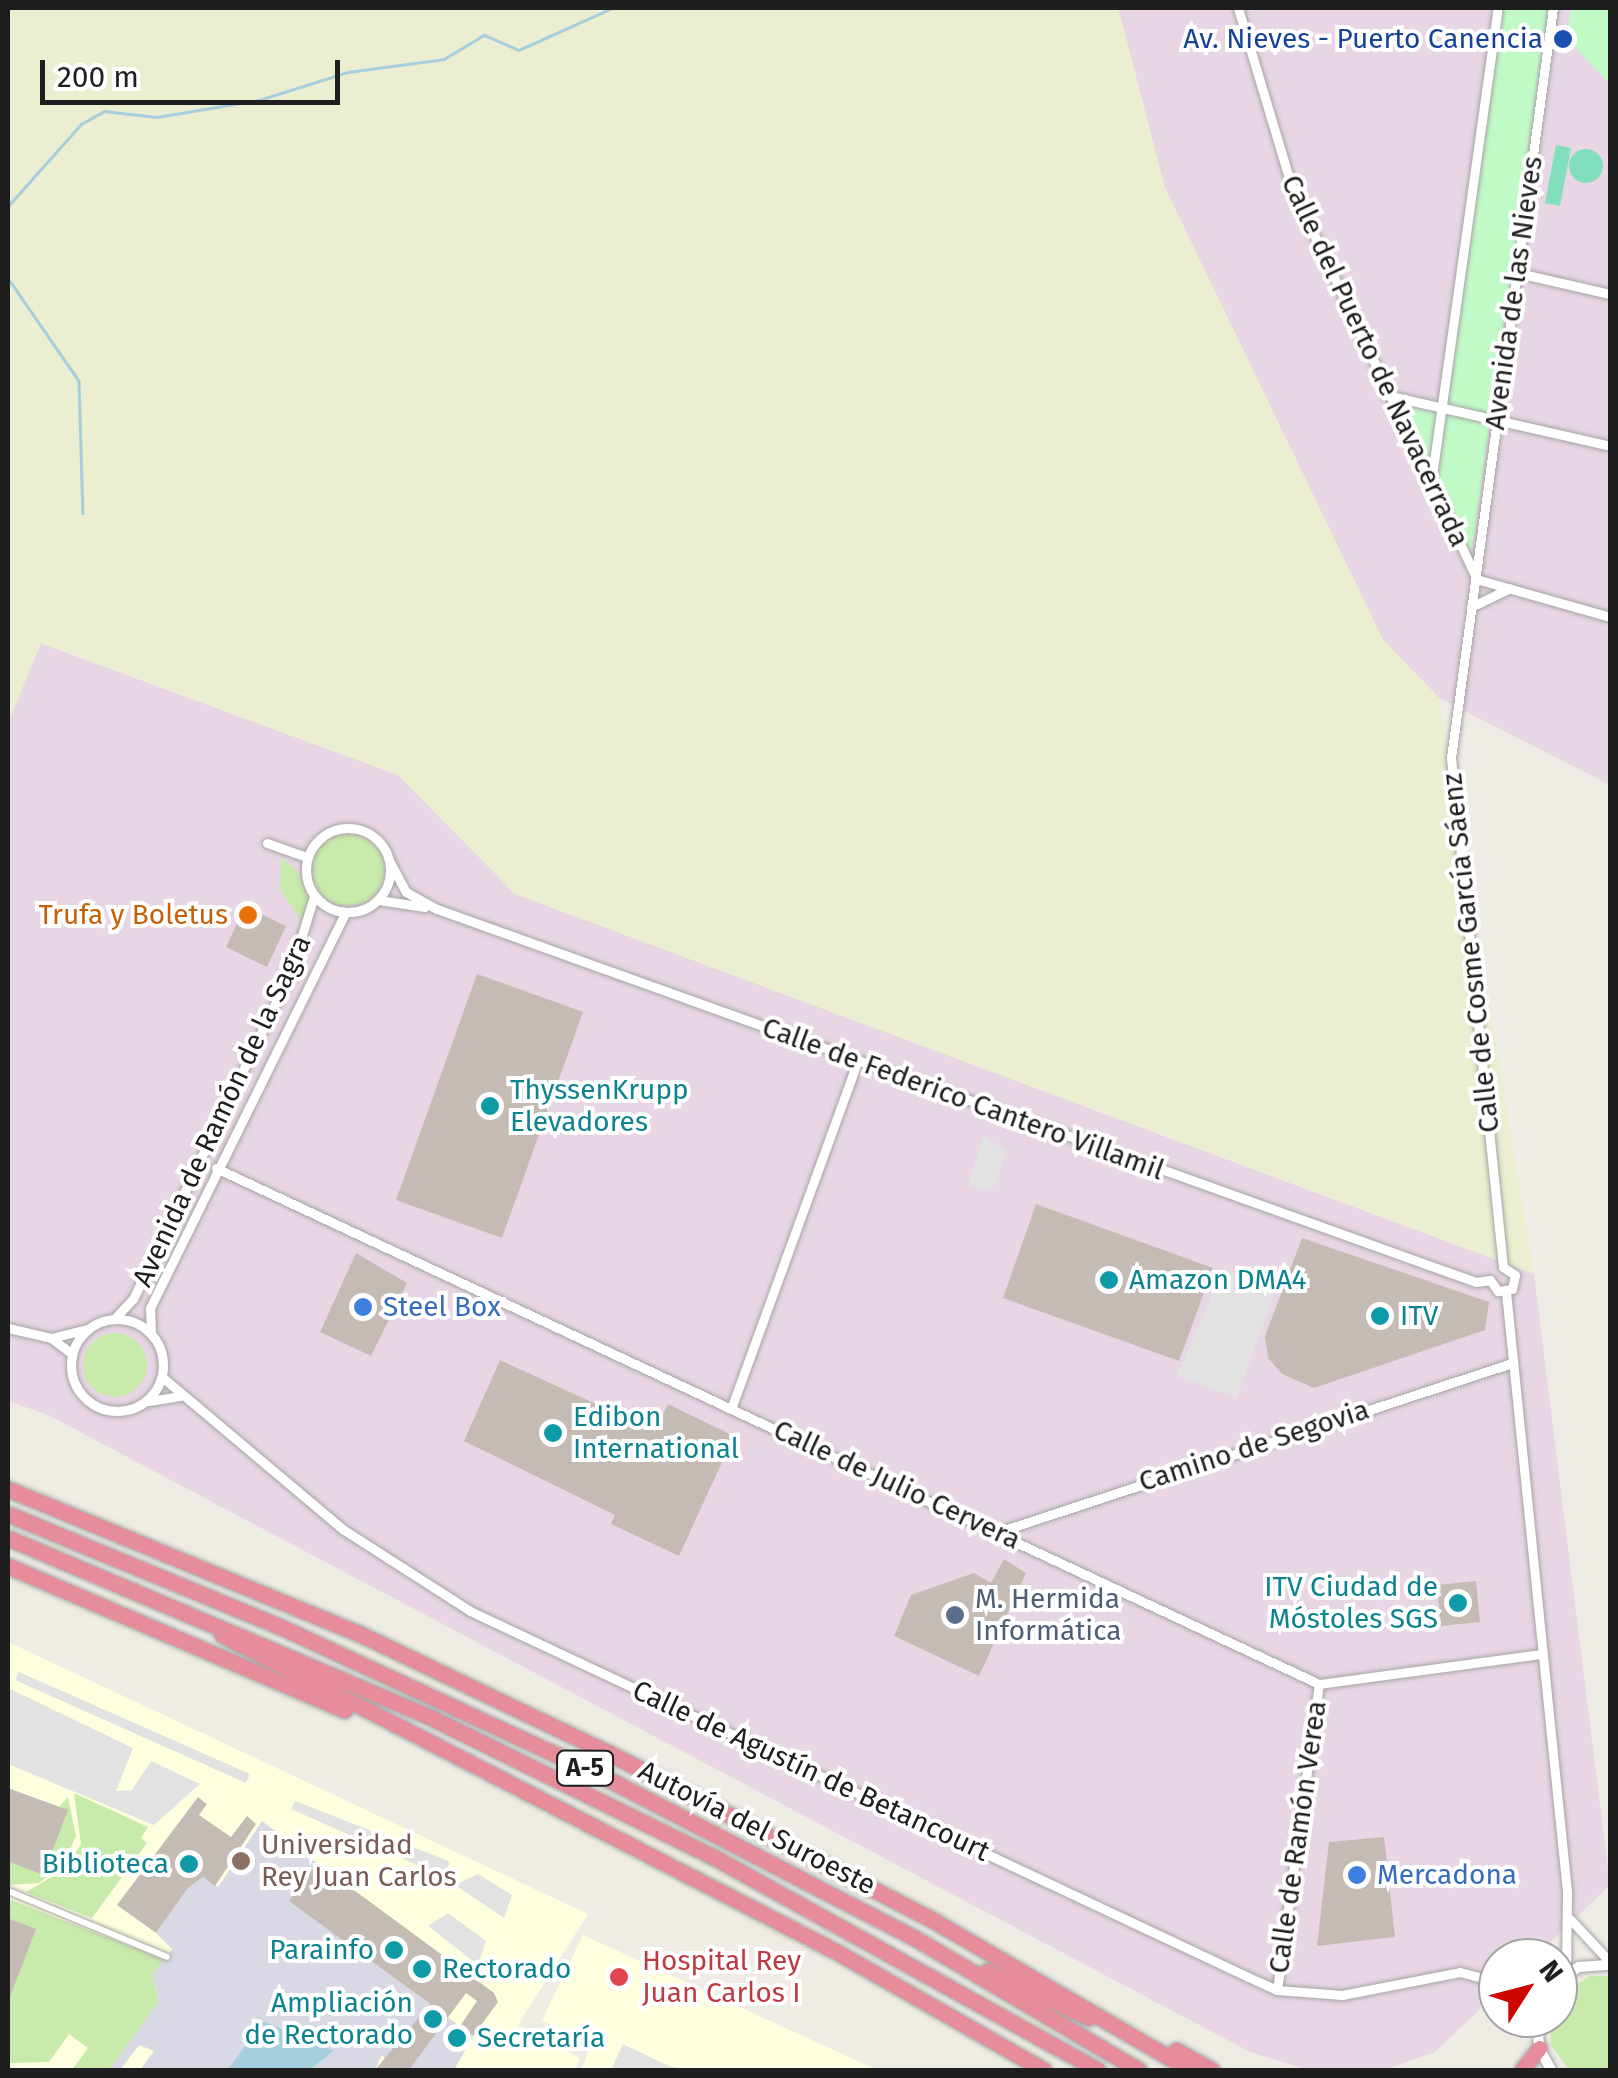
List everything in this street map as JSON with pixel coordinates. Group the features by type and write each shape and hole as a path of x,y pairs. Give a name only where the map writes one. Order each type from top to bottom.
{"highway":[{"path":"8,1488 358,1633 591,1744 1212,2070"},
{"name":"Autovía del Suroeste","path":"8,1514 428,1693 913,1937 1139,2070"},
{"path":"8,1540 230,1638 837,1952 1044,2070"},
{"name":"Autovía del Suroeste","path":"8,1540 436,1720 735,1868 1098,2070"},
{"path":"8,1566 476,1766"},
{"path":"913,1937 1152,2048"},
{"path":"1066,1994 1190,2070"},
{"path":"1522,2070 1539,2048"}],"street":[{"name":"Calle del Puerto de Navacerrada","path":"1238,8 1292,188 1430,491 1476,579 1518,586 1610,617"},
{"name":"Avenida de las Nieves","path":"1430,491 1498,8"},
{"name":"Avenida de las Nieves","path":"1476,579 1553,8"},
{"path":"1518,273 1610,294"},
{"path":"1386,394 1498,416 1610,446"},
{"name":"Calle de Cosme García Sáenz","path":"1476,579 1451,758 1503,1267 1515,1277 1506,1292"},
{"path":"1471,607 1490,592 1518,586"},
{"path":"342,828 373,835 390,862 379,900 345,913 314,896 307,857 342,828"},
{"path":"267,843 307,857"},
{"name":"Calle de Federico Cantero Villamil","path":"390,862 406,892 437,909 1476,1282 1490,1280"},
{"name":"Avenida de Ramón de la Sagra","path":"114,1318 133,1299 303,944 314,896"},
{"name":"Calle de Federico Cantero Villamil","path":"379,900 437,909"},
{"name":"Avenida de Ramón de la Sagra","path":"152,1334 150,1308 345,913"},
{"path":"731,1409 858,1062"},
{"name":"Calle de Julio Cervera","path":"216,1168 1319,1684"},
{"path":"1503,1267 1490,1280 1506,1292 1569,1918 1567,1938"},
{"path":"51,1338 114,1318 152,1334 162,1377 146,1401"},
{"path":"8,1328 51,1338 72,1354"},
{"path":"87,1329 72,1354 74,1382 92,1404 119,1412 146,1401 180,1396"},
{"name":"Camino de Segovia","path":"998,1532 1512,1363"},
{"name":"Calle de Agustín de Betancourt","path":"162,1377 344,1530 470,1611 1277,1990 1342,1995 1460,1972 1478,1977"},
{"path":"1319,1684 1542,1654"},
{"name":"Calle de Ramón Verea","path":"1277,1990 1319,1684"},
{"path":"8,1891 167,1956"},
{"path":"1569,1918 1610,1964 1578,1973"},
{"path":"1538,2038 1539,2048 1552,2070"}],"shaded area":[{"path":"8,8 1118,8 1165,188 1383,640 1439,698 1534,1274 515,894 398,775 41,643 8,723"},
{"path":"1118,8 1610,8 1610,785 1439,698 1383,640 1165,188"},
{"path":"40,643 398,775 516,894 1534,1274 1610,1885 1555,1938 1478,1938 1478,2011 1435,2052 1384,2070 1308,2070 1250,2052 48,1415 8,1401 8,723"},
{"path":"983,1137 1007,1151 994,1186 982,1191 968,1185"},
{"path":"1223,1269 1276,1288 1237,1398 1177,1376"},
{"name":"Universidad Rey Juan Carlos","path":"8,1642 588,1914 518,2025 580,2058 575,2070 8,2070"},
{"path":"19,1672 250,1774 246,1783 15,1680"},
{"path":"8,1688 133,1748 116,1791 132,1790 151,1761 200,1784 154,1825 8,1764"},
{"path":"295,1801 450,1862 444,1877 291,1809"},
{"path":"262,1821 317,1863 290,1901 473,2036 454,2070 393,2070 382,2055 375,2070 310,2070 333,2052 264,2021 227,2070 140,2070 154,2051 139,2045 120,2070 109,2070 159,2001 152,1975 172,1949 156,1933 188,1888 203,1877 218,1887"},
{"path":"478,1874 512,1895 504,1918 455,1885"},
{"path":"448,1913 486,1941 478,1965 428,1926"},
{"name":"Hospital Rey Juan Carlos I","path":"583,1935 877,2070 581,2070 591,2045 542,2020"},
{"path":"623,2044 669,2066 687,2070 611,2070"}],"green space":[{"path":"1503,8 1548,9 1472,549 1464,549 1395,405 1446,414"},
{"path":"1571,8 1610,8 1610,84 1566,38"},
{"path":"1556,145 1571,148 1560,206 1545,203"},
{"path":"1586,149 1598,154 1603,166 1598,178 1586,183 1574,178 1569,166 1574,154"},
{"path":"348,834 374,844 384,870 374,896 348,906 322,896 312,870 322,844"},
{"path":"281,857 298,872 309,903 305,925 280,890"},
{"path":"115,1333 138,1342 147,1365 138,1388 115,1397 92,1388 83,1365 92,1342"},
{"path":"74,1793 148,1827 141,1838 147,1843 92,1918 26,1892 64,1870 81,1844"},
{"path":"68,1797 76,1836 65,1861 39,1883 8,1885 8,1865"},
{"path":"8,1899 165,1960 152,1975 159,2001 109,2070 72,2070 88,2048 69,2034 49,2062 8,2063 8,2002 35,1929 8,1918"},
{"path":"1590,1976 1610,1976 1610,2070 1569,2070 1551,2045 1551,2038 1578,2038 1578,1984"}],"water":[{"path":"264,2021 334,2051 310,2070 227,2070"}],"building":[{"path":"245,906 286,926 267,967 226,947"},
{"name":"ThyssenKrupp Elevadores","path":"477,974 583,1012 502,1238 396,1200"},
{"name":"Amazon DMA4","path":"1036,1204 1213,1268 1179,1361 1003,1298"},
{"name":"ITV","path":"1302,1238 1489,1302 1485,1330 1314,1388 1282,1374 1268,1358 1265,1336"},
{"name":"Steel Box","path":"356,1253 407,1283 371,1356 320,1332"},
{"path":"500,1360 655,1431 668,1404 734,1436 679,1556 611,1524 615,1515 464,1441"},
{"name":"M. Hermida Informática","path":"1004,1559 1026,1573 979,1676 894,1636 911,1595 974,1573 991,1583"},
{"name":"ITV Ciudad de Móstoles SGS","path":"1476,1581 1480,1622 1441,1626 1437,1585"},
{"path":"8,1788 68,1810 43,1875 8,1861"},
{"name":"Biblioteca","path":"198,1797 207,1804 199,1815 231,1837 247,1816 256,1824 215,1886 203,1877 188,1888 156,1933 117,1905"},
{"name":"Mercadona","path":"1384,1837 1395,1937 1317,1946 1329,1842"},
{"name":"Rectorado","path":"317,1863 494,1993 498,2002 473,2036 467,2032 455,2049 448,2044 477,2001 466,1993 409,2070 375,2070 430,2004 289,1901"},
{"path":"8,1918 36,1929 8,2002"}],"waterway":[{"path":"8,206 81,124 104,111 157,117 259,100 348,72 444,59 484,35 519,50 612,8"},
{"path":"8,278 79,381 83,513"}],"place":[{"name":"Av. Nieves - Puerto Canencia","path":"1563,39"},
{"name":"Trufa y Boletus","path":"248,915"},
{"name":"ThyssenKrupp Elevadores","path":"490,1106"},
{"name":"Amazon DMA4","path":"1109,1280"},
{"name":"Steel Box","path":"363,1307"},
{"name":"ITV","path":"1380,1316"},
{"name":"Edibon International","path":"553,1433"},
{"name":"ITV Ciudad de Móstoles SGS","path":"1458,1603"},
{"name":"M. Hermida Informática","path":"955,1615"},
{"name":"Universidad Rey Juan Carlos","path":"241,1861"},
{"name":"Biblioteca","path":"189,1864"},
{"name":"Mercadona","path":"1357,1875"},
{"name":"Parainfo","path":"394,1950"},
{"name":"Rectorado","path":"422,1969"},
{"name":"Hospital Rey Juan Carlos I","path":"619,1977"},
{"name":"Ampliación de Rectorado","path":"433,2019"},
{"name":"Secretaría","path":"457,2038"}]}
